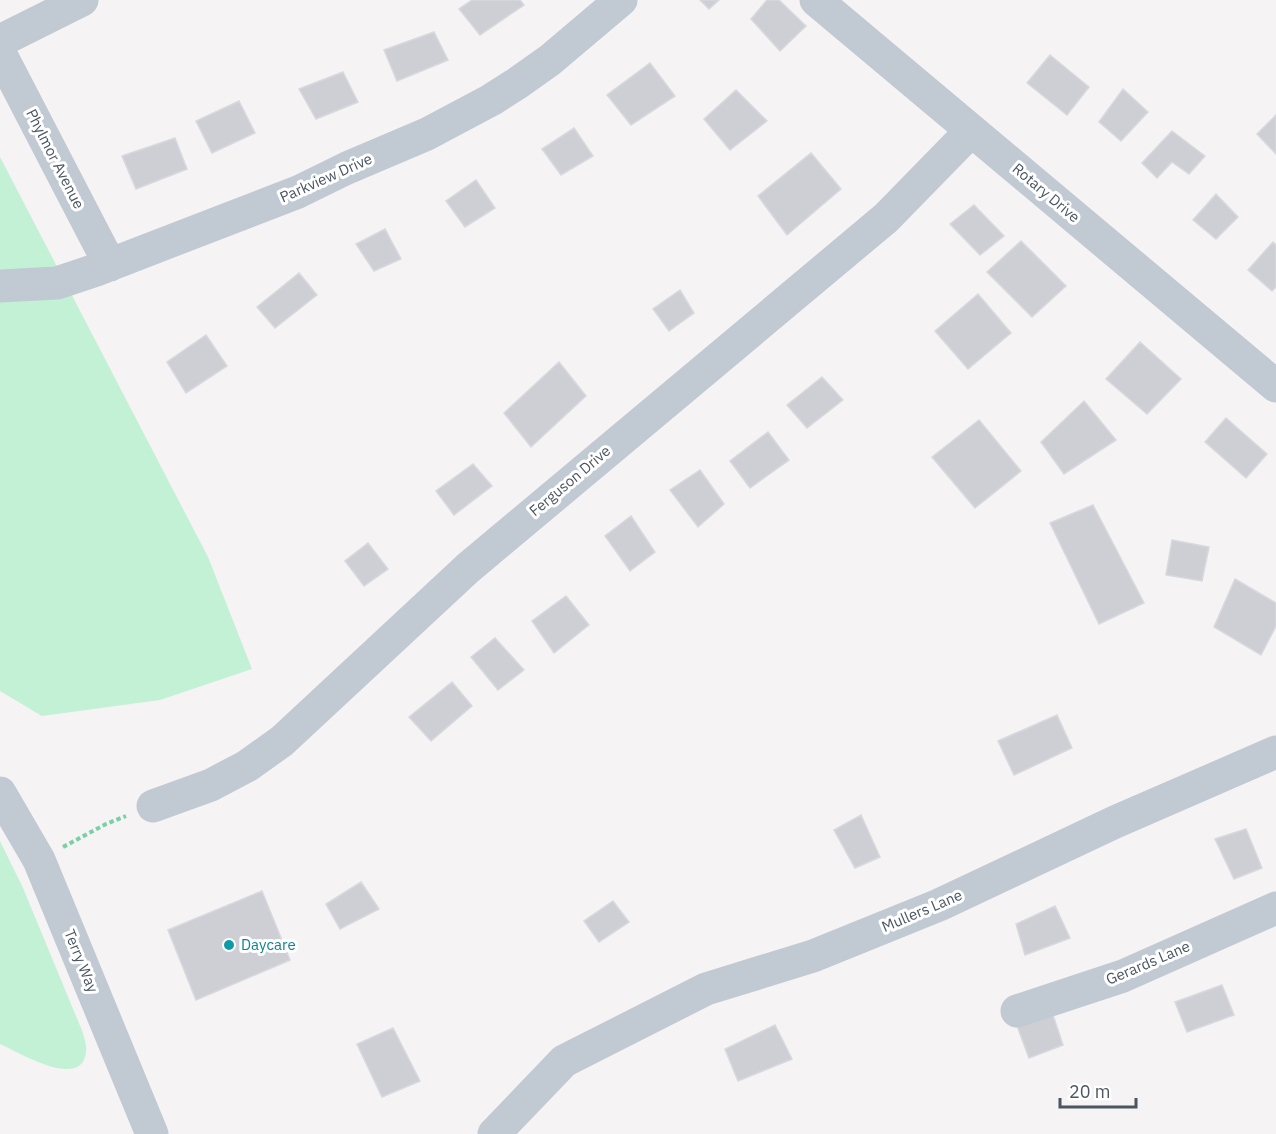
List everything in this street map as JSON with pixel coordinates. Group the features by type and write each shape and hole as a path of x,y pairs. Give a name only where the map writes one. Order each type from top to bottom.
{"street":[{"path":"0,41 82,0"},
{"name":"Parkview Drive","path":"0,286 57,283 110,265 298,192 437,129 519,82 550,60 621,0"},
{"name":"Rotary Drive","path":"816,0 1276,386"},
{"name":"Phylmor Avenue","path":"0,53 110,265"},
{"name":"Ferguson Drive","path":"153,806 211,785 247,765 282,741 468,568 886,218 971,131"},
{"name":"Mullers Lane","path":"494,1134 564,1061 706,989 813,956 939,905 1115,822 1276,752"},
{"name":"Terry Way","path":"0,793 39,860 152,1134"},
{"name":"Gerards Lane","path":"1017,1011 1123,976 1276,908"}],"path":[{"path":"39,860 105,824 153,806"}],"green space":[{"path":"0,157 208,557 252,669 160,700 42,716 0,691"},
{"path":"0,841 23,888 83,1033 86,1052 82,1063 73,1068 62,1069 48,1066 0,1044"}],"building":[{"path":"472,0 520,0 524,5 480,35 459,9"},
{"path":"700,0 719,0 709,9"},
{"path":"767,0 779,0 806,26 780,51 751,19"},
{"path":"434,32 448,60 397,81 384,50"},
{"path":"1050,55 1089,87 1067,115 1027,83"},
{"path":"650,63 675,96 631,125 607,95"},
{"path":"343,72 358,102 316,119 299,89"},
{"path":"1123,89 1148,112 1121,141 1099,122"},
{"path":"736,90 767,121 730,150 704,119"},
{"path":"239,101 255,133 212,153 196,121"},
{"path":"1276,115 1276,154 1257,134"},
{"path":"574,128 593,156 561,175 542,149"},
{"path":"1172,131 1205,156 1189,174 1172,162 1157,178 1142,163"},
{"path":"175,138 187,169 136,189 122,156"},
{"path":"811,153 841,189 787,235 758,196"},
{"path":"476,180 495,208 465,227 446,201"},
{"path":"1216,194 1238,217 1216,239 1193,220"},
{"path":"974,205 1004,236 980,255 950,224"},
{"path":"385,229 401,259 374,271 356,244"},
{"path":"1021,241 1066,286 1032,317 987,272"},
{"path":"1273,242 1276,245 1276,287 1272,291 1248,270"},
{"path":"299,273 317,295 275,328 257,307"},
{"path":"680,290 694,313 669,331 653,309"},
{"path":"978,294 1011,333 968,369 935,331"},
{"path":"206,335 227,366 186,393 167,362"},
{"path":"1140,342 1181,379 1147,414 1106,379"},
{"path":"559,362 586,396 531,447 504,413"},
{"path":"822,377 843,400 807,428 787,405"},
{"path":"1084,401 1116,440 1064,474 1041,442"},
{"path":"1226,418 1267,454 1246,478 1205,442"},
{"path":"979,420 1021,471 975,508 932,457"},
{"path":"768,432 789,460 750,488 730,461"},
{"path":"473,464 492,486 454,515 436,491"},
{"path":"700,470 724,504 698,527 670,490"},
{"path":"1093,505 1144,603 1099,624 1050,523"},
{"path":"631,516 655,552 630,571 605,536"},
{"path":"1172,540 1209,547 1202,581 1166,575"},
{"path":"368,543 388,569 364,586 345,561"},
{"path":"1235,579 1276,603 1276,626 1261,655 1214,627"},
{"path":"566,596 589,625 554,653 532,621"},
{"path":"495,638 524,670 498,690 471,657"},
{"path":"452,682 472,706 431,741 409,717"},
{"path":"1057,715 1072,748 1014,775 998,741"},
{"path":"861,815 880,857 855,868 834,830"},
{"path":"1246,829 1262,868 1234,879 1215,839"},
{"path":"361,882 379,909 340,929 326,904"},
{"name":"Daycare","path":"262,891 290,960 196,1000 168,930"},
{"path":"613,901 629,922 599,942 584,921"},
{"path":"1055,906 1070,938 1025,955 1016,924"},
{"path":"1222,985 1234,1015 1187,1032 1175,1002"},
{"path":"1052,1012 1063,1045 1029,1058 1016,1023"},
{"path":"775,1025 792,1059 738,1081 725,1049"},
{"path":"393,1028 420,1081 382,1097 357,1044"}],"place":[{"name":"Daycare","path":"229,945"}]}
